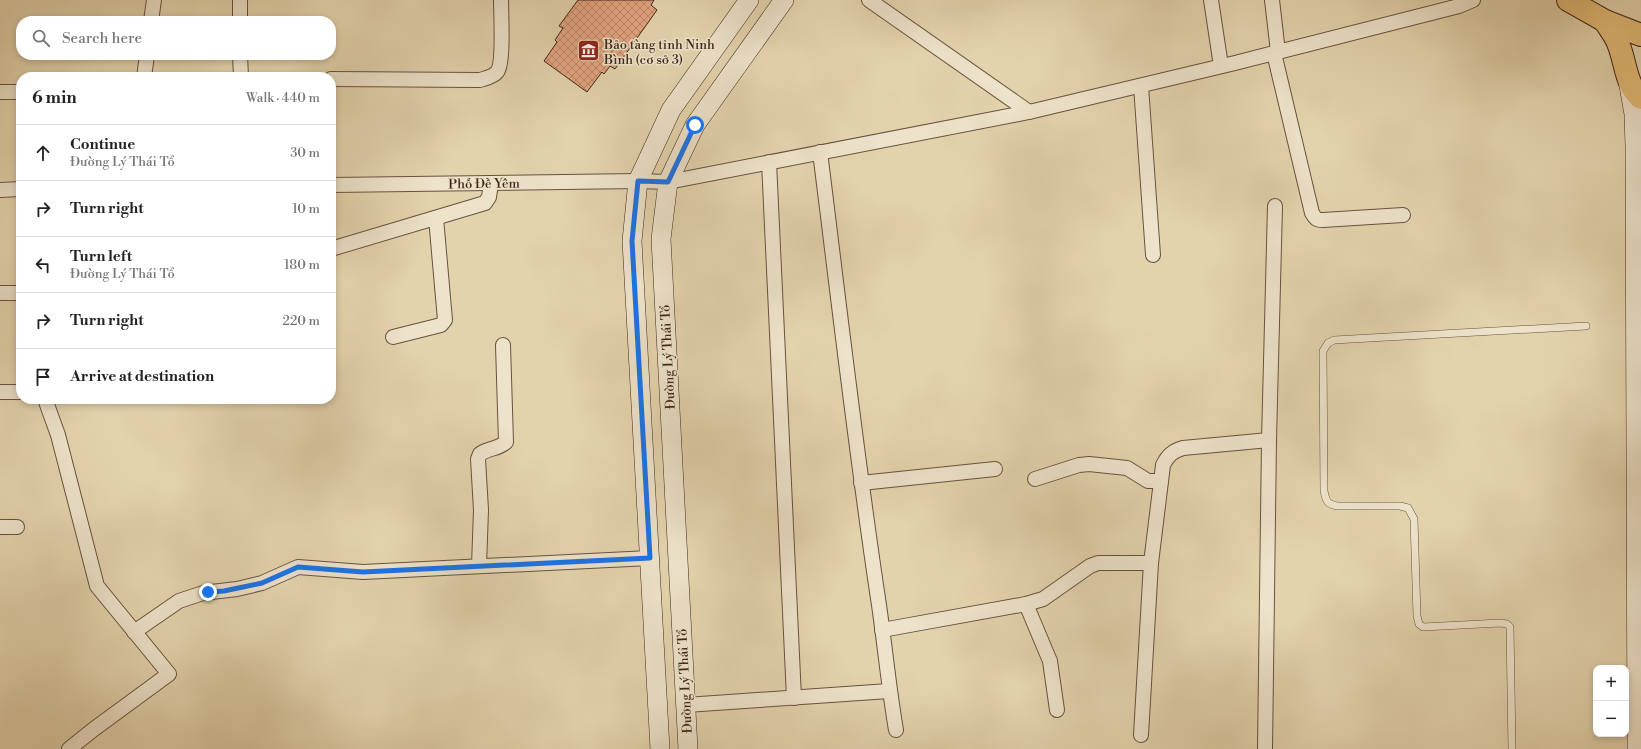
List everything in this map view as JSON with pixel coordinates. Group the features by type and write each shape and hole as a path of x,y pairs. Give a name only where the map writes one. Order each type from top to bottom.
{"main road":[{"path":"660,749 632,241 638,181 672,110 750,0"},
{"name":"Đường Lý Thái Tổ","path":"688,749 661,239 668,182 695,125 784,0"},
{"path":"1568,0 1605,21 1641,35"},
{"path":"1605,21 1618,42 1629,84 1634,92 1641,98"},
{"path":"1636,749 1635,146 1634,114 1627,74 1629,65 1634,56 1641,50"}],"street":[{"path":"152,16 154,0"},
{"path":"240,0 240,16"},
{"path":"336,79 480,80 493,76 499,71 501,61 501,0"},
{"path":"869,0 1029,112"},
{"path":"1211,0 1221,66"},
{"path":"1272,0 1276,53 1314,218 1317,220 1323,220 1403,216"},
{"name":"Phố Đề Yêm","path":"336,185 638,181 668,182 1029,112 1276,53 1459,6 1473,0"},
{"path":"145,72 146,60"},
{"path":"240,60 241,72"},
{"path":"1140,86 1153,255"},
{"path":"0,92 16,92"},
{"path":"820,152 861,483 882,630 889,691 896,730"},
{"path":"768,162 794,698"},
{"path":"336,248 485,202 489,197 491,183"},
{"path":"0,190 16,189"},
{"path":"1265,749 1269,440 1275,206"},
{"path":"393,337 441,325 445,320 436,218"},
{"path":"0,293 16,292"},
{"path":"479,566 481,510 478,459 480,454 486,450 502,446 506,442 503,345"},
{"path":"0,392 16,392"},
{"path":"47,404 58,435 97,586 169,674 69,749"},
{"path":"1141,735 1151,563 1163,465 1168,457 1175,451 1183,448 1269,440"},
{"path":"1035,479 1089,464 1127,468 1148,481 1161,481"},
{"path":"861,483 995,469"},
{"path":"0,527 17,527"},
{"path":"134,632 179,601 203,593 230,590 262,583 298,567 363,572 650,558"},
{"path":"882,630 1026,604 1043,599 1090,566 1098,563 1151,563"},
{"path":"1026,604 1050,661 1057,710"},
{"path":"686,705 889,691"}],"lane":[{"path":"1512,749 1510,627 1506,624 1500,623 1422,627 1419,624 1417,616 1414,519 1408,508 1400,506 1337,506 1330,505 1325,500 1323,351 1328,343 1334,340 1586,326"}],"building":[{"name":"Bảo tàng tỉnh Ninh Bình (cơ sở 3)","path":"578,0 654,0 651,5 657,10 615,69 610,66 604,74 602,72 587,92 544,61 557,42 555,40 563,28 559,26"}],"place":[{"name":"Bảo tàng tỉnh Ninh Bình (cơ sở 3)","path":"589,51"}],"route":[{"path":"208,592 224,591 262,583 298,567 363,572 650,558 632,241 638,181 668,182 695,125"}]}
